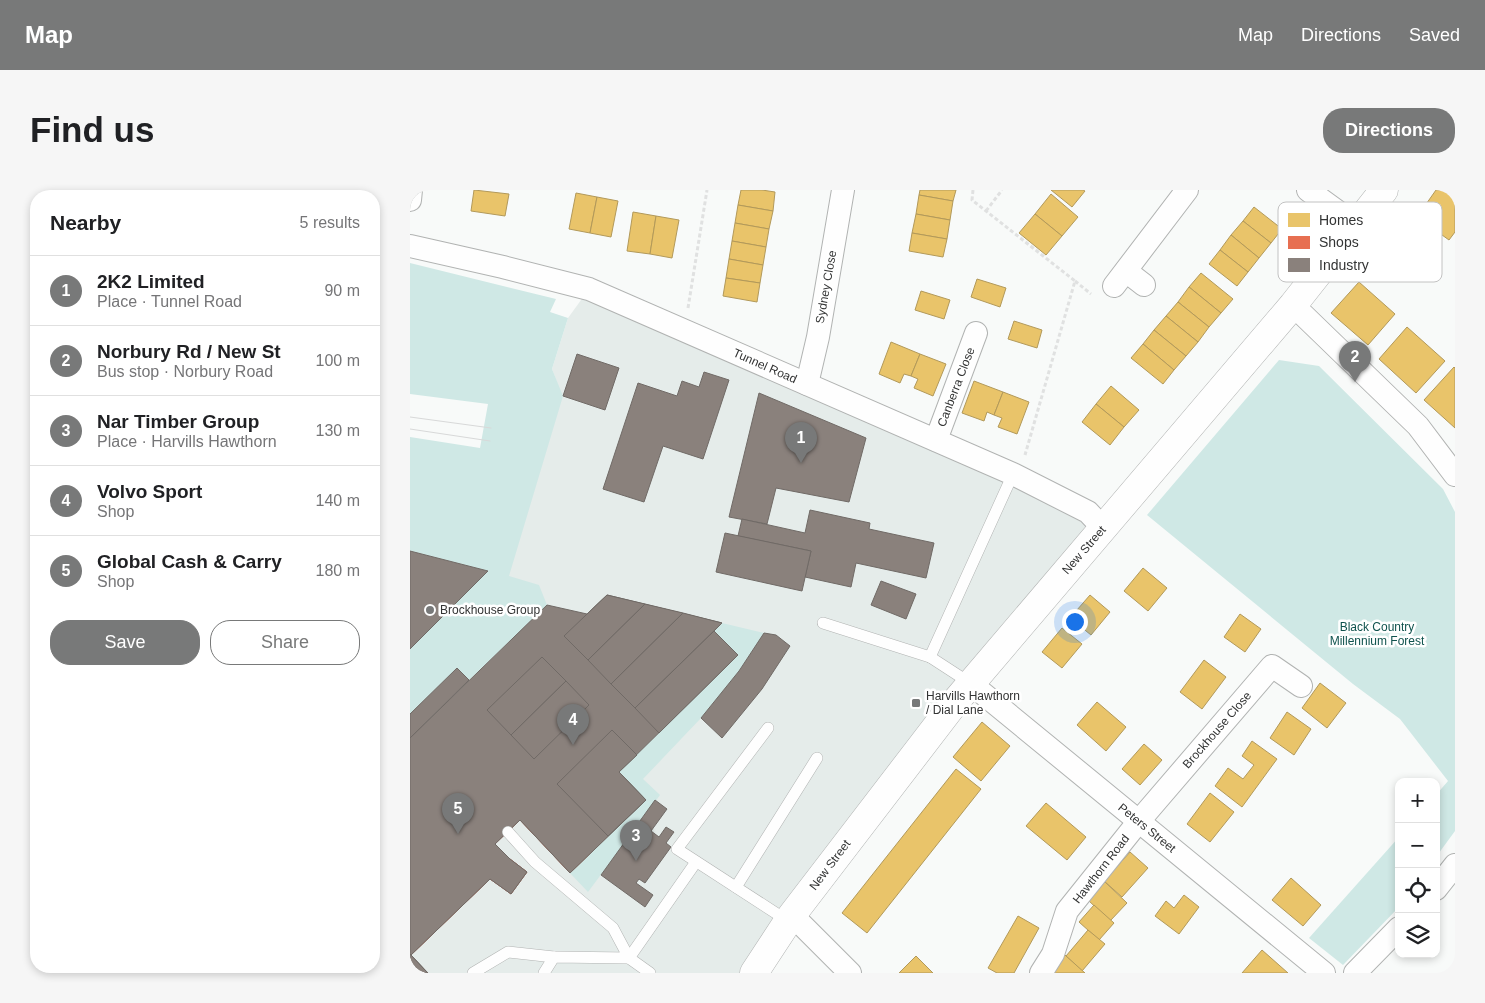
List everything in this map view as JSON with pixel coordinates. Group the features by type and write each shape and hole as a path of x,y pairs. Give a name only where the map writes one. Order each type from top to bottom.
{"street":[{"path":"410,200 411,190"},
{"name":"Sydney Close","path":"807,384 818,337 843,190"},
{"path":"1144,285 1120,278 1187,190"},
{"path":"1308,190 1324,202"},
{"name":"New Street","path":"1374,202 1384,190"},
{"name":"Tunnel Road","path":"410,246 503,266 589,289 1013,474 1088,512 1103,528"},
{"name":"New Street","path":"754,973 790,918 970,683 1311,282"},
{"path":"1293,305 1418,426 1454,470"},
{"name":"Canberra Close","path":"936,440 976,334"},
{"name":"Brockhouse Close","path":"1139,821 1272,666 1301,686"},
{"name":"Peters Street","path":"970,683 1324,973"},
{"name":"Hawthorn Road","path":"1041,973 1052,954 1067,911 1139,821"},
{"path":"1440,883 1455,865"},
{"path":"790,918 850,973"},
{"path":"1355,973 1395,932"}],"lane":[{"path":"930,657 1013,474"},
{"path":"823,624 930,657 970,683"},
{"path":"768,728 677,849 736,887 790,918"},
{"path":"736,887 817,758"},
{"path":"508,832 535,862 613,928 629,958 650,973"},
{"path":"629,958 696,862"},
{"path":"473,973 508,952 554,957 629,958"},
{"path":"544,973 554,957"}],"path":[{"path":"684,330 707,190"},
{"path":"974,190 972,200 1075,280 1026,453 1013,474"},
{"path":"986,211 1002,190"}],"shaded area":[{"path":"589,289 1103,528 754,973 410,973 410,551 488,571 562,396 552,369 568,318"}],"green space":[{"path":"410,263 556,299 550,312 568,318 552,369 563,396 509,576 539,585 547,605 469,680 457,668 410,714 410,649 488,571 410,551 410,437 480,448 488,404 410,394"},
{"name":"Black Country Millennium Forest","path":"1279,360 1319,366 1443,489 1455,512 1455,831 1440,852 1440,790 1448,781 1400,719 1353,684 1147,515"},
{"path":"722,623 764,633 739,671 701,718 643,779 660,795 588,892 570,873 645,800 619,772 738,655 714,631"},
{"path":"1395,841 1395,911 1343,965 1309,938"}],"building: Homes":[{"path":"474,190 509,194 505,216 471,211"},
{"path":"741,190 775,192 773,211 738,205"},
{"path":"920,190 956,190 953,201 919,195"},
{"path":"1051,190 1083,190 1085,191 1072,207"},
{"path":"1436,190 1449,190 1455,194 1455,232 1449,240 1442,235 1442,202 1428,202"},
{"path":"576,193 597,197 590,233 569,229"},
{"path":"1051,194 1078,217 1062,236 1035,214"},
{"path":"919,195 953,201 950,220 916,214"},
{"path":"597,197 618,201 611,237 590,233"},
{"path":"738,205 773,211 769,229 735,223"},
{"path":"1254,207 1278,226 1278,234 1271,243 1243,221"},
{"path":"633,212 656,216 650,254 627,251"},
{"path":"916,214 950,220 947,239 912,233"},
{"path":"1035,214 1062,236 1046,255 1019,233"},
{"path":"656,216 679,220 672,258 650,254"},
{"path":"1243,221 1271,243 1259,258 1231,235"},
{"path":"735,223 769,229 766,247 732,241"},
{"path":"912,233 947,239 943,257 909,251"},
{"path":"1231,235 1259,258 1248,272 1220,250"},
{"path":"732,241 766,247 763,265 729,259"},
{"path":"1220,250 1248,272 1237,286 1209,264"},
{"path":"729,259 763,265 760,283 726,278"},
{"path":"1201,273 1233,299 1221,313 1189,287"},
{"path":"726,278 760,283 757,302 723,296"},
{"path":"977,279 1006,288 1000,307 971,297"},
{"path":"1359,282 1395,314 1368,345 1331,313"},
{"path":"1189,287 1221,313 1209,327 1178,302"},
{"path":"921,291 950,300 944,319 915,310"},
{"path":"1178,302 1209,327 1198,342 1166,316"},
{"path":"1166,316 1198,342 1186,356 1154,330"},
{"path":"1014,321 1042,330 1037,348 1008,339"},
{"path":"1407,327 1445,361 1416,393 1379,359"},
{"path":"1154,330 1186,356 1174,370 1143,344"},
{"path":"891,342 920,354 911,376 904,374 900,383 879,374"},
{"path":"1143,344 1174,370 1163,384 1131,358"},
{"path":"920,354 946,364 933,396 914,388 918,379 911,376"},
{"path":"1455,368 1455,428 1424,400"},
{"path":"974,381 1003,392 994,415 987,412 984,421 962,413"},
{"path":"1111,386 1139,410 1124,427 1096,404"},
{"path":"1003,392 1029,402 1017,434 998,427 1002,418 994,415"},
{"path":"1096,404 1124,427 1110,445 1082,422"},
{"path":"1143,568 1167,588 1148,611 1124,591"},
{"path":"1090,595 1110,612 1091,635 1070,618"},
{"path":"1240,614 1261,629 1245,652 1224,637"},
{"path":"1062,628 1082,644 1062,668 1042,652"},
{"path":"1204,660 1226,677 1202,709 1180,692"},
{"path":"1320,683 1346,703 1327,728 1302,708"},
{"path":"1097,702 1126,727 1106,751 1077,725"},
{"path":"1287,712 1311,729 1294,755 1270,738"},
{"path":"982,722 1010,746 981,781 953,757"},
{"path":"1252,741 1277,759 1242,807 1215,786 1228,768 1243,779 1254,765 1242,756"},
{"path":"1144,744 1162,760 1140,785 1122,769"},
{"path":"956,769 981,789 867,933 842,913"},
{"path":"1210,793 1234,812 1210,842 1187,824"},
{"path":"1046,803 1086,837 1067,860 1026,826"},
{"path":"1130,852 1148,868 1122,897 1104,881"},
{"path":"1291,878 1321,905 1303,926 1272,900"},
{"path":"1104,881 1127,903 1110,921 1087,899"},
{"path":"1184,895 1199,907 1179,934 1155,916 1166,901 1174,908"},
{"path":"1094,905 1114,923 1099,940 1079,922"},
{"path":"1018,916 1039,928 1014,973 997,973 988,968"},
{"path":"1088,930 1105,944 1082,971 1066,956"},
{"path":"1262,950 1288,973 1242,973"},
{"path":"1064,954 1066,956 1085,973 1049,973"},
{"path":"916,956 933,973 899,973"}],"building: Shops":[{"path":"589,705 612,730 557,784 534,759"},
{"path":"487,710 608,836 570,873 520,820 495,844 527,872 511,894 490,879 411,955 410,784"}],"building: Industry":[{"path":"577,354 619,368 605,410 563,396"},
{"path":"704,372 729,380 703,459 663,446 644,502 603,489 638,383 677,396 682,381 699,387"},
{"path":"759,393 866,438 849,502 776,488 767,524 729,517"},
{"path":"810,510 870,523 869,529 934,543 926,578 856,563 851,587 805,577 811,551 738,536 742,519 805,533"},
{"path":"725,533 811,551 802,591 716,572"},
{"name":"Brockhouse Group","path":"410,551 488,571 410,649"},
{"path":"881,581 916,594 906,619 871,605"},
{"path":"607,595 722,623 714,631 738,655 619,772 646,800 570,873 520,820 495,844 527,872 511,894 490,879 411,955 428,973 410,973 410,738 547,605 587,614"},
{"path":"607,595 645,604 588,660 564,636"},
{"path":"645,604 683,613 611,684 588,660"},
{"path":"683,613 722,623 635,708 611,684"},
{"path":"714,631 738,655 659,733 635,708"},
{"path":"764,633 776,635 790,646 762,689 722,738 701,718 739,671"},
{"path":"542,657 566,681 511,735 487,710"},
{"path":"457,668 469,680 410,738 410,714"},
{"path":"566,681 589,705 534,759 511,735"},
{"path":"612,730 637,755 619,772 646,800 608,836 557,784"},
{"path":"655,800 667,809 651,831 659,837 666,827 674,832 666,843 671,847 645,883 639,879 636,883 653,895 645,907 601,875"},
{"path":"410,954 423,968 428,973 410,973"}],"tram line":[{"path":"410,417 491,428"},
{"path":"410,429 490,441"}],"place":[{"name":"Norbury Rd / New St","path":"1355,382"},
{"name":"2K2 Limited","path":"801,463"},
{"name":"Brockhouse Group","path":"430,610"},
{"name":"Harvills Hawthorn / Dial Lane","path":"916,703"},
{"name":"Volvo Sport","path":"573,745"},
{"name":"Global Cash & Carry","path":"458,834"},
{"name":"Nar Timber Group","path":"636,861"}]}
